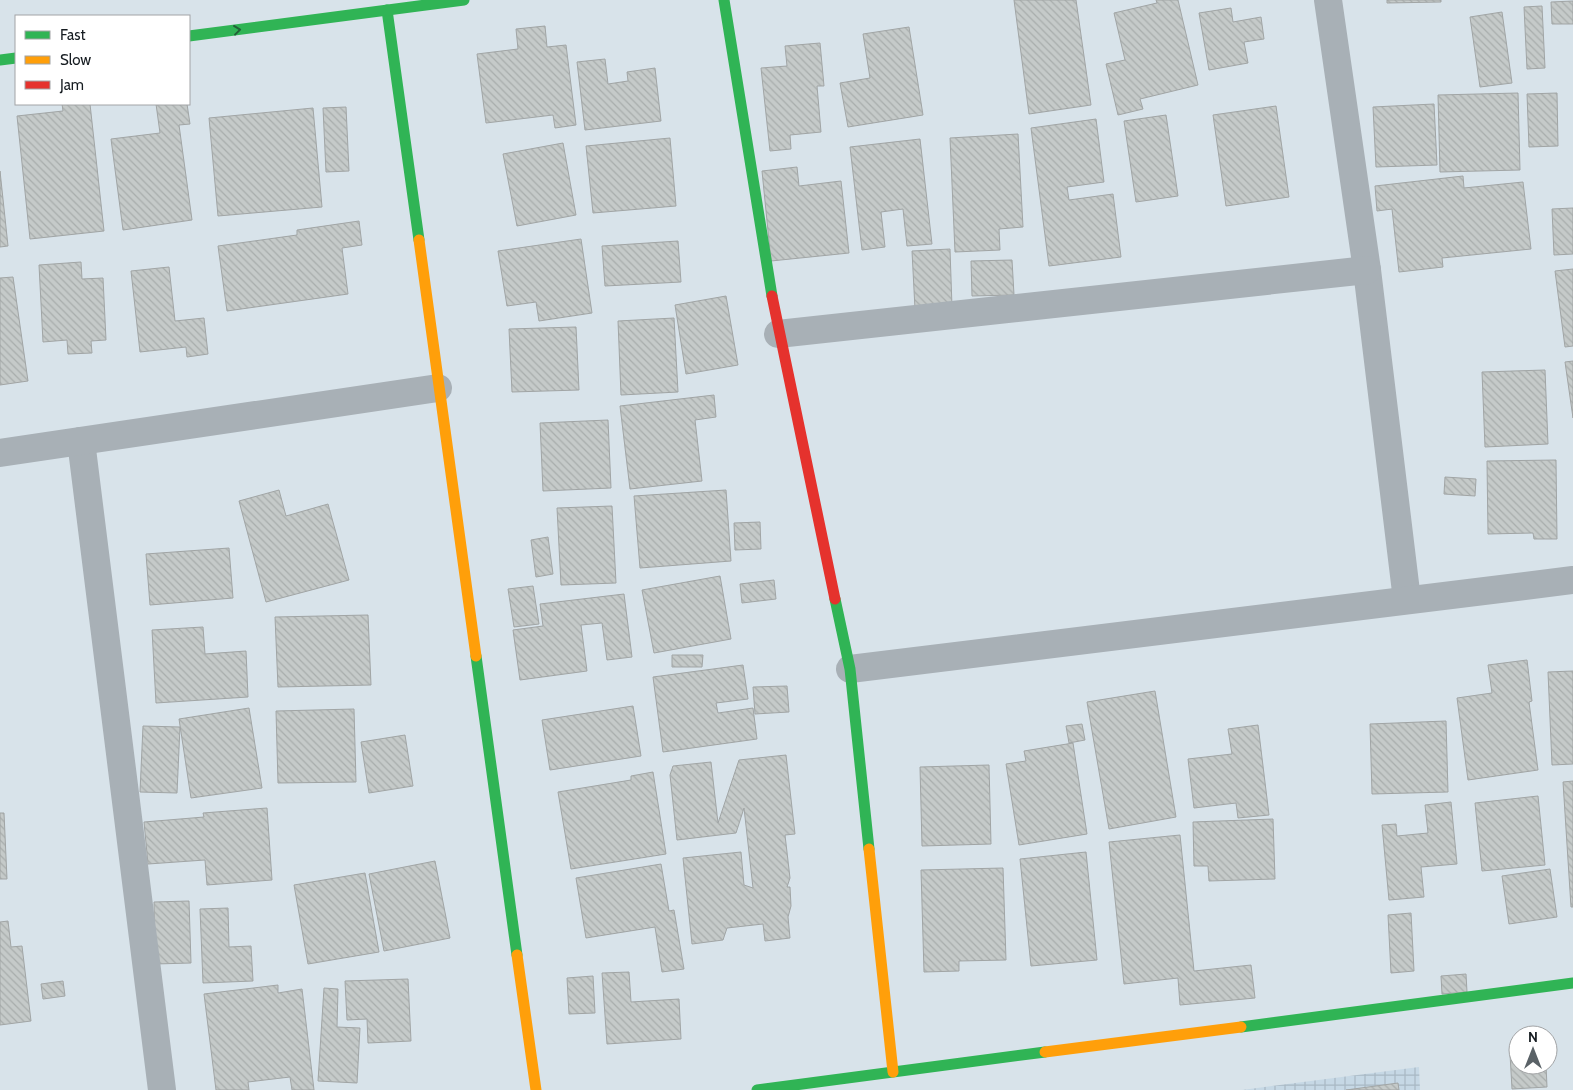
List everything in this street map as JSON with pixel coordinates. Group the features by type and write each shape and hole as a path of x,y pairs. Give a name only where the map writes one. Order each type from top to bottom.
{"street":[{"path":"190,36 464,0"},
{"path":"724,0 778,334 850,669 893,1072"},
{"path":"1328,0 1368,270 1408,600"},
{"path":"387,10 536,1090"},
{"path":"0,60 15,58"},
{"path":"778,334 1368,270"},
{"path":"0,453 438,388"},
{"path":"81,441 162,1090"},
{"path":"850,669 1573,580"},
{"path":"757,1090 1573,983"}],"shaded area":[{"path":"1419,1067 1420,1090 1242,1090"}],"building":[{"path":"1014,0 1076,0 1091,105 1029,114"},
{"path":"1156,0 1178,0 1198,85 1140,99 1143,109 1118,115 1106,64 1125,60 1114,13 1157,3"},
{"path":"1387,0 1441,0 1441,2 1387,3"},
{"path":"1573,1 1573,24 1552,24 1551,2"},
{"path":"1542,6 1545,68 1527,69 1524,7"},
{"path":"1231,8 1233,22 1261,17 1264,39 1244,42 1248,63 1209,70 1199,13"},
{"path":"1502,12 1512,83 1480,87 1470,17"},
{"path":"545,26 547,47 566,45 576,125 555,128 553,115 486,123 477,54 518,49 516,29"},
{"path":"909,27 923,115 848,127 840,83 870,78 863,34"},
{"path":"820,43 824,86 817,86 821,132 790,135 791,149 770,151 761,68 787,66 785,46"},
{"path":"605,59 608,84 628,81 627,72 655,68 661,121 585,130 577,62"},
{"path":"1518,93 1520,170 1440,172 1438,95"},
{"path":"1557,93 1558,146 1529,147 1527,94"},
{"path":"1434,104 1437,165 1376,167 1373,107"},
{"path":"62,105 90,105 104,231 30,239 17,116 63,111"},
{"path":"156,105 187,105 190,124 179,125 192,220 123,230 111,139 160,133"},
{"path":"1276,106 1289,197 1226,206 1213,115"},
{"path":"346,107 349,171 326,172 323,108"},
{"path":"313,108 322,207 218,216 209,118"},
{"path":"1166,115 1178,196 1136,202 1124,121"},
{"path":"1096,119 1104,182 1067,187 1069,200 1113,194 1121,257 1049,266 1031,128"},
{"path":"1018,134 1023,227 999,229 1000,250 955,252 950,138"},
{"path":"670,138 676,206 593,213 586,146"},
{"path":"920,139 932,244 907,246 903,209 881,212 885,247 862,250 850,147"},
{"path":"563,143 576,215 517,226 503,154"},
{"path":"797,167 799,186 841,181 849,253 771,261 762,171"},
{"path":"0,171 8,246 0,247"},
{"path":"1463,176 1464,188 1523,182 1531,249 1442,258 1443,267 1399,272 1392,209 1377,211 1375,186"},
{"path":"1573,208 1573,254 1554,255 1552,209"},
{"path":"359,221 362,245 342,248 348,294 227,311 218,246 297,235 297,230"},
{"path":"581,239 592,313 539,321 536,302 507,306 498,251"},
{"path":"678,241 681,282 605,286 602,246"},
{"path":"950,249 952,307 915,309 912,251"},
{"path":"1012,260 1014,295 972,296 971,261"},
{"path":"81,262 82,279 103,278 106,340 91,341 92,353 68,354 67,340 43,342 39,265"},
{"path":"169,267 175,321 204,318 208,354 187,357 186,347 140,352 131,271"},
{"path":"1573,269 1573,346 1565,347 1555,271"},
{"path":"13,277 28,381 0,385 0,278"},
{"path":"726,296 738,365 686,374 675,305"},
{"path":"674,318 678,392 621,395 618,321"},
{"path":"576,327 579,390 512,392 509,329"},
{"path":"1573,361 1573,418 1565,362"},
{"path":"1545,370 1548,444 1485,447 1482,372"},
{"path":"714,395 716,417 695,420 702,481 630,489 620,406"},
{"path":"608,420 611,488 543,491 540,423"},
{"path":"1556,460 1557,539 1534,539 1533,533 1488,534 1487,461"},
{"path":"1445,477 1476,479 1475,496 1444,494"},
{"path":"279,490 286,516 328,504 349,580 266,602 239,501"},
{"path":"726,490 731,561 640,568 634,496"},
{"path":"612,506 616,583 561,585 557,508"},
{"path":"760,522 761,549 735,550 734,523"},
{"path":"548,537 553,574 536,577 531,540"},
{"path":"229,548 233,598 150,605 146,554"},
{"path":"720,576 731,639 654,653 642,590"},
{"path":"774,580 776,599 742,603 740,584"},
{"path":"533,586 539,624 514,627 508,589"},
{"path":"624,594 632,657 607,660 602,623 581,625 587,671 520,680 513,630 543,626 540,604"},
{"path":"368,615 371,685 278,687 275,617"},
{"path":"203,627 205,654 246,651 248,697 156,703 152,630"},
{"path":"672,655 703,655 702,667 672,667"},
{"path":"1527,660 1532,701 1529,702 1538,770 1468,780 1457,698 1492,693 1488,665"},
{"path":"743,665 748,699 716,703 718,713 753,708 757,739 663,752 653,677"},
{"path":"1573,671 1573,764 1552,765 1548,672"},
{"path":"787,686 789,712 755,714 753,687"},
{"path":"1155,691 1176,817 1109,829 1087,702"},
{"path":"633,706 641,756 550,770 542,720"},
{"path":"249,708 262,788 191,798 179,719"},
{"path":"354,709 356,782 278,783 276,711"},
{"path":"1446,721 1448,792 1372,794 1370,724"},
{"path":"1082,724 1085,740 1069,743 1066,726"},
{"path":"1258,725 1269,815 1238,818 1236,803 1194,808 1188,759 1232,754 1228,729"},
{"path":"143,726 180,727 177,793 140,792"},
{"path":"405,735 413,786 369,793 361,742"},
{"path":"1073,743 1087,834 1019,845 1006,764 1026,761 1024,751"},
{"path":"786,755 795,834 785,835 790,878 787,887 790,887 791,906 788,917 790,938 765,941 763,924 727,928 723,940 692,944 683,858 741,852 744,885 753,888 744,808 736,833 677,840 670,775 673,766 711,762 718,823 739,760"},
{"path":"989,765 991,844 922,846 920,767"},
{"path":"653,772 666,854 571,869 558,792 631,780 631,776"},
{"path":"1573,781 1573,907 1571,907 1563,782"},
{"path":"1538,796 1545,865 1482,871 1475,803"},
{"path":"1451,802 1457,864 1421,867 1424,897 1389,900 1382,825 1396,824 1397,836 1428,833 1425,805"},
{"path":"267,808 272,880 207,885 205,860 148,864 144,822 204,817 203,813"},
{"path":"0,813 4,813 7,879 0,879"},
{"path":"1273,819 1275,879 1209,881 1208,866 1194,866 1193,822"},
{"path":"1180,835 1194,971 1251,965 1255,998 1180,1005 1178,978 1124,984 1109,842"},
{"path":"1086,852 1097,960 1031,966 1020,859"},
{"path":"435,861 450,938 384,951 369,874"},
{"path":"661,864 669,911 674,910 684,969 662,972 655,927 586,938 576,878"},
{"path":"1003,868 1006,960 959,961 959,971 924,972 921,870"},
{"path":"1550,869 1557,917 1509,924 1502,876"},
{"path":"365,873 379,952 308,964 294,885"},
{"path":"189,901 191,963 155,964 154,902"},
{"path":"228,908 229,947 251,946 253,981 203,983 200,909"},
{"path":"1411,913 1414,971 1391,973 1388,915"},
{"path":"8,921 11,947 22,946 31,1021 0,1025 0,922"},
{"path":"629,972 631,1002 679,999 681,1039 607,1044 602,973"},
{"path":"1466,974 1467,992 1442,994 1441,976"},
{"path":"593,976 595,1013 569,1014 567,978"},
{"path":"408,979 411,1041 368,1043 367,1019 347,1020 345,981"},
{"path":"63,981 65,996 43,999 41,984"},
{"path":"278,985 278,993 302,989 314,1090 292,1090 290,1077 248,1082 249,1090 216,1090 204,994"},
{"path":"324,988 338,989 337,1027 360,1028 357,1083 318,1081"},
{"path":"1511,1075 1546,1075 1547,1087 1512,1089"},
{"path":"1398,1083 1399,1090 1346,1090"}],"traffic: fast":[{"path":"190,36 464,0"},
{"path":"724,0 772,296"},
{"path":"387,10 419,240"},
{"path":"0,60 15,58"},
{"path":"835,599 850,669 869,849"},
{"path":"476,656 517,955"},
{"path":"1241,1027 1573,983"},
{"path":"757,1090 1045,1052"}],"traffic: slow":[{"path":"419,240 476,656"},
{"path":"869,849 893,1072"},
{"path":"517,955 536,1090"},
{"path":"1045,1052 1241,1027"}],"traffic: jam":[{"path":"772,296 835,599"}]}
